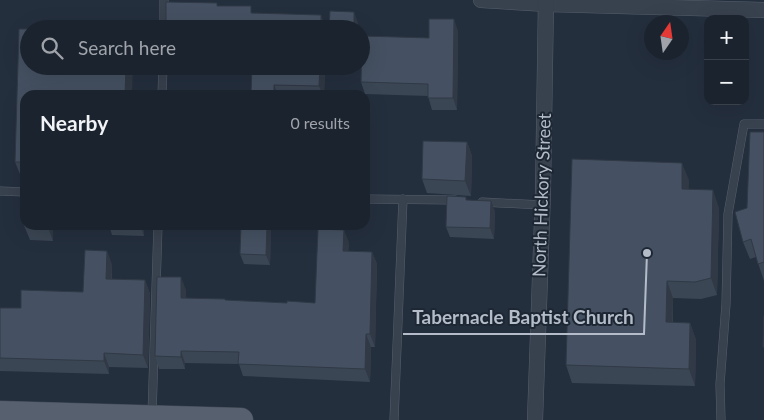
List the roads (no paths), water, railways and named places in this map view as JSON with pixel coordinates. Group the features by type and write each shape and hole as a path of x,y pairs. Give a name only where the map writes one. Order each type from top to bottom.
{"main road":[{"path":"0,413 152,419 241,420"}],"street":[{"path":"481,0 759,6"},
{"name":"North Hickory Street","path":"535,420 546,2"}],"lane":[{"path":"164,0 164,20"},
{"path":"162,90 163,75"},
{"path":"721,420 720,384 726,304 728,214 744,124 764,124"},
{"path":"0,191 20,192"},
{"path":"370,199 466,201"},
{"path":"394,420 403,200"},
{"path":"475,202 542,205"},
{"path":"152,419 158,230"}],"place":[{"name":"Tabernacle Baptist Church","path":"647,253"}]}
